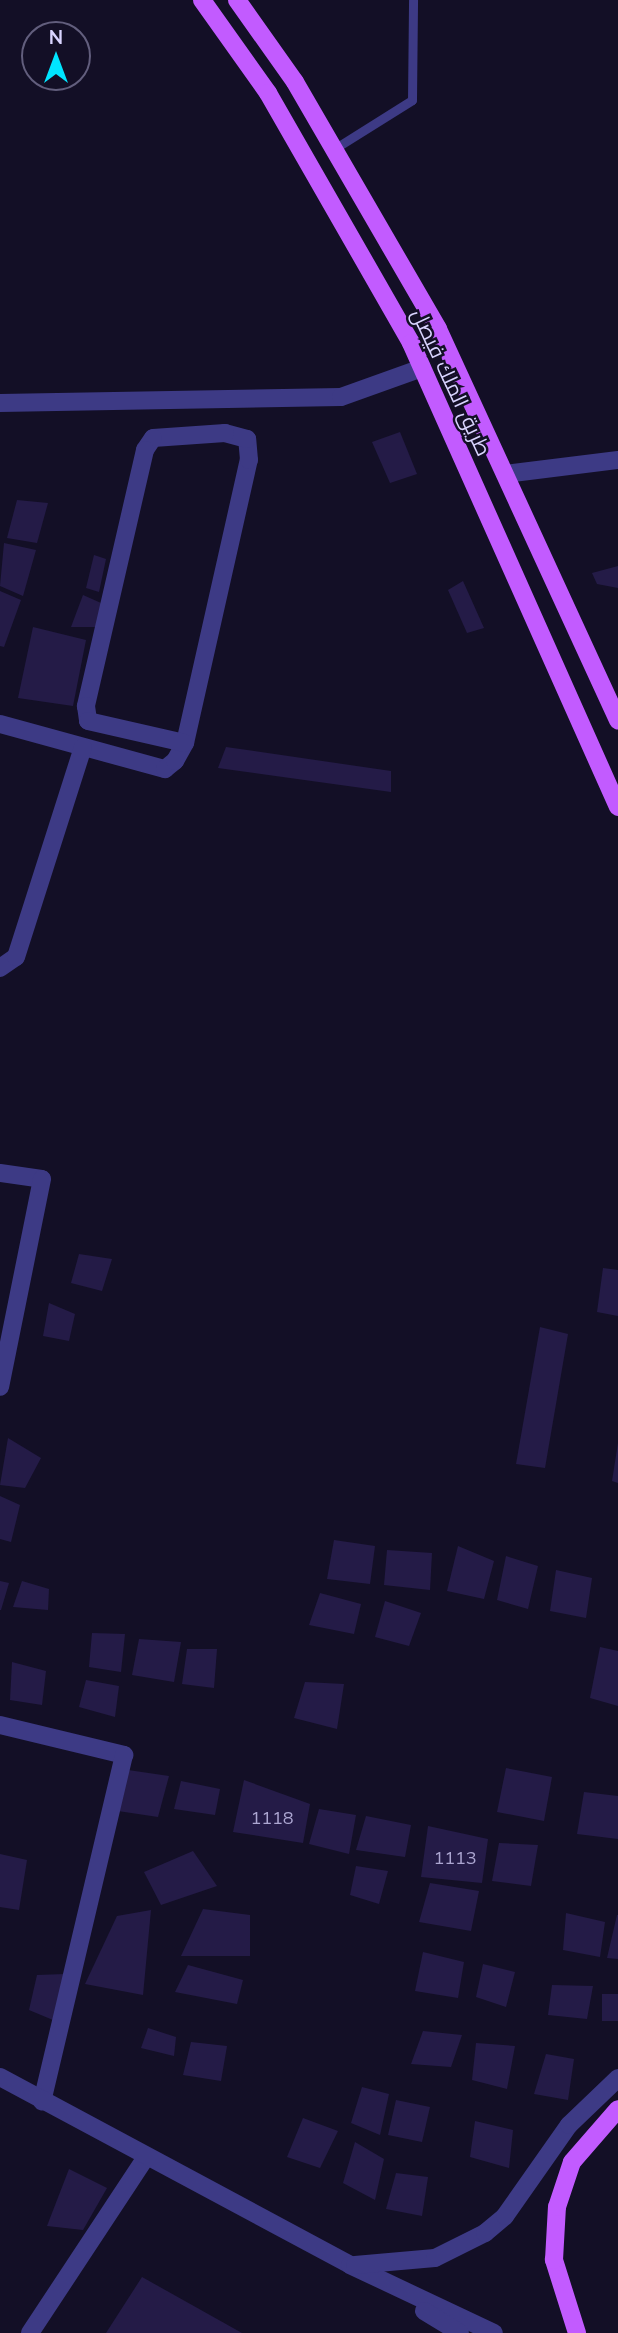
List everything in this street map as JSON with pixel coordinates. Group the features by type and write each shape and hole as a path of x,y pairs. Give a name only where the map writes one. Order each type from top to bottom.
{"main road":[{"name":"طريق الملك فيصل","path":"202,0 268,93 422,368 618,807"},
{"name":"طريق الملك فيصل","path":"237,0 334,149 438,329 618,721"},
{"path":"577,2333 554,2260 557,2207 572,2162 618,2109"}],"street":[{"path":"0,403 341,397 422,368"},
{"path":"0,724 165,769 185,743 249,460 247,439 225,433 153,438 145,450 86,706 88,721 185,743"},
{"path":"505,474 618,460"},
{"path":"0,968 16,957 83,747"},
{"path":"0,1173 41,1179 0,1387"},
{"path":"0,1725 124,1755 42,2101"},
{"path":"0,2077 350,2265 494,2333"},
{"path":"350,2265 435,2258 485,2233 505,2216 569,2125 618,2078"},
{"path":"30,2333 146,2157"},
{"path":"350,2265 460,2333"}],"lane":[{"path":"334,149 412,100 413,0"}],"building":[{"path":"400,432 417,474 390,483 372,442"},
{"path":"17,500 48,503 37,543 7,538"},
{"path":"4,543 36,550 23,596 0,586"},
{"path":"94,555 106,559 99,592 86,588"},
{"path":"618,566 618,588 597,584 592,573"},
{"path":"463,581 484,628 467,633 448,590"},
{"path":"0,591 21,600 4,647 0,646"},
{"path":"83,595 101,603 96,627 71,627"},
{"path":"33,627 86,640 73,706 18,698"},
{"path":"226,747 391,771 391,792 218,768"},
{"path":"79,1254 112,1259 102,1291 71,1283"},
{"path":"603,1268 618,1270 618,1316 597,1312"},
{"path":"49,1303 75,1314 69,1341 43,1336"},
{"path":"540,1327 568,1334 545,1468 516,1464"},
{"path":"8,1438 41,1458 25,1488 0,1485"},
{"path":"618,1443 618,1483 612,1481"},
{"path":"0,1496 20,1505 11,1542 0,1539"},
{"path":"334,1540 375,1546 370,1584 327,1579"},
{"path":"458,1546 494,1561 484,1599 447,1591"},
{"path":"387,1550 432,1553 430,1590 384,1585"},
{"path":"506,1556 538,1566 528,1609 497,1600"},
{"path":"556,1570 592,1578 586,1618 550,1611"},
{"path":"0,1581 9,1583 1,1610 0,1610"},
{"path":"22,1581 49,1589 48,1610 13,1607"},
{"path":"320,1593 361,1604 354,1634 309,1625"},
{"path":"385,1601 421,1613 409,1646 375,1637"},
{"path":"92,1633 125,1634 121,1672 89,1667"},
{"path":"139,1639 181,1642 174,1682 132,1675"},
{"path":"600,1647 618,1651 618,1706 590,1698"},
{"path":"187,1649 217,1649 214,1688 182,1684"},
{"path":"12,1662 46,1671 42,1705 10,1700"},
{"path":"86,1680 119,1686 115,1717 79,1707"},
{"path":"305,1682 344,1684 337,1729 294,1718"},
{"path":"506,1768 552,1777 544,1821 497,1812"},
{"path":"128,1770 169,1776 158,1817 118,1811"},
{"path":"244,1780 310,1804 303,1843 233,1832"},
{"path":"181,1781 220,1789 215,1815 174,1809"},
{"path":"584,1792 618,1796 618,1839 577,1834"},
{"path":"319,1809 356,1815 349,1854 309,1844"},
{"path":"366,1816 411,1825 405,1857 356,1850"},
{"path":"428,1826 488,1839 482,1883 421,1877"},
{"path":"499,1843 538,1845 531,1886 492,1881"},
{"path":"193,1851 217,1886 161,1905 144,1872"},
{"path":"0,1854 27,1860 19,1910 0,1907"},
{"path":"356,1866 388,1871 379,1904 350,1895"},
{"path":"430,1883 479,1891 471,1931 419,1922"},
{"path":"203,1909 250,1915 250,1956 181,1956"},
{"path":"151,1910 143,1995 85,1984 117,1916"},
{"path":"566,1913 605,1922 600,1957 563,1950"},
{"path":"617,1915 618,1959 607,1958"},
{"path":"423,1952 464,1962 458,1998 415,1991"},
{"path":"483,1964 515,1972 506,2007 476,1997"},
{"path":"188,1965 243,1980 237,2004 175,1992"},
{"path":"65,1974 53,2020 29,2010 37,1975"},
{"path":"552,1985 593,1986 587,2019 548,2015"},
{"path":"602,1994 618,1994 618,2021 602,2021"},
{"path":"148,2028 176,2037 174,2056 141,2048"},
{"path":"423,2031 462,2035 451,2067 411,2064"},
{"path":"191,2042 227,2046 221,2081 183,2075"},
{"path":"476,2043 515,2046 507,2089 472,2080"},
{"path":"546,2054 574,2059 568,2100 534,2094"},
{"path":"362,2087 389,2094 380,2135 351,2123"},
{"path":"396,2100 430,2107 422,2142 388,2135"},
{"path":"303,2118 338,2131 320,2168 287,2157"},
{"path":"475,2121 513,2130 509,2168 470,2157"},
{"path":"355,2142 384,2159 375,2200 343,2183"},
{"path":"69,2169 107,2188 83,2230 47,2226"},
{"path":"396,2173 428,2177 422,2216 386,2209"},
{"path":"142,2277 242,2333 106,2333"}]}
